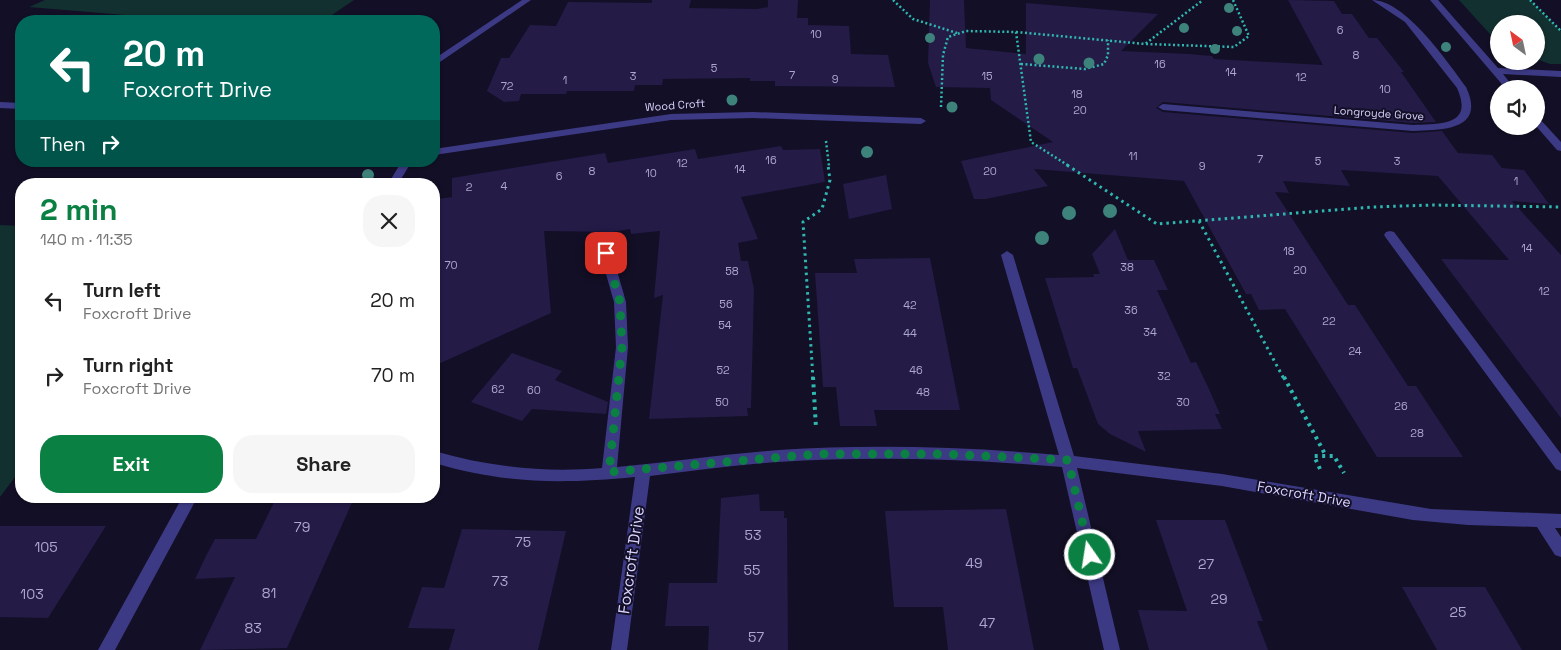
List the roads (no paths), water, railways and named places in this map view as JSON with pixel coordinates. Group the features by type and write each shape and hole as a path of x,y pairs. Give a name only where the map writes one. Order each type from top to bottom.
{"street":[{"path":"440,59 527,0"},
{"name":"Longroyde Grove","path":"1163,107 1413,128 1449,125 1466,116 1470,110 1468,99 1461,87 1408,20 1376,0"},
{"path":"1434,0 1503,80"},
{"path":"1496,71 1561,74"},
{"path":"0,105 15,106"},
{"name":"Wood Croft","path":"440,151 671,117 753,115 921,121"},
{"path":"1545,130 1561,148"},
{"path":"397,178 403,167"},
{"path":"1390,235 1561,465"},
{"path":"606,253 620,302 622,347 609,472"},
{"path":"1007,255 1068,460 1112,650"},
{"name":"Foxcroft Drive","path":"440,459 469,468 525,476 643,471 818,454 942,454 1068,460 1225,480 1412,513 1473,520 1561,521"},
{"name":"Foxcroft Drive","path":"619,650 643,471"},
{"path":"106,650 188,503"},
{"path":"1541,520 1561,550"}]}
